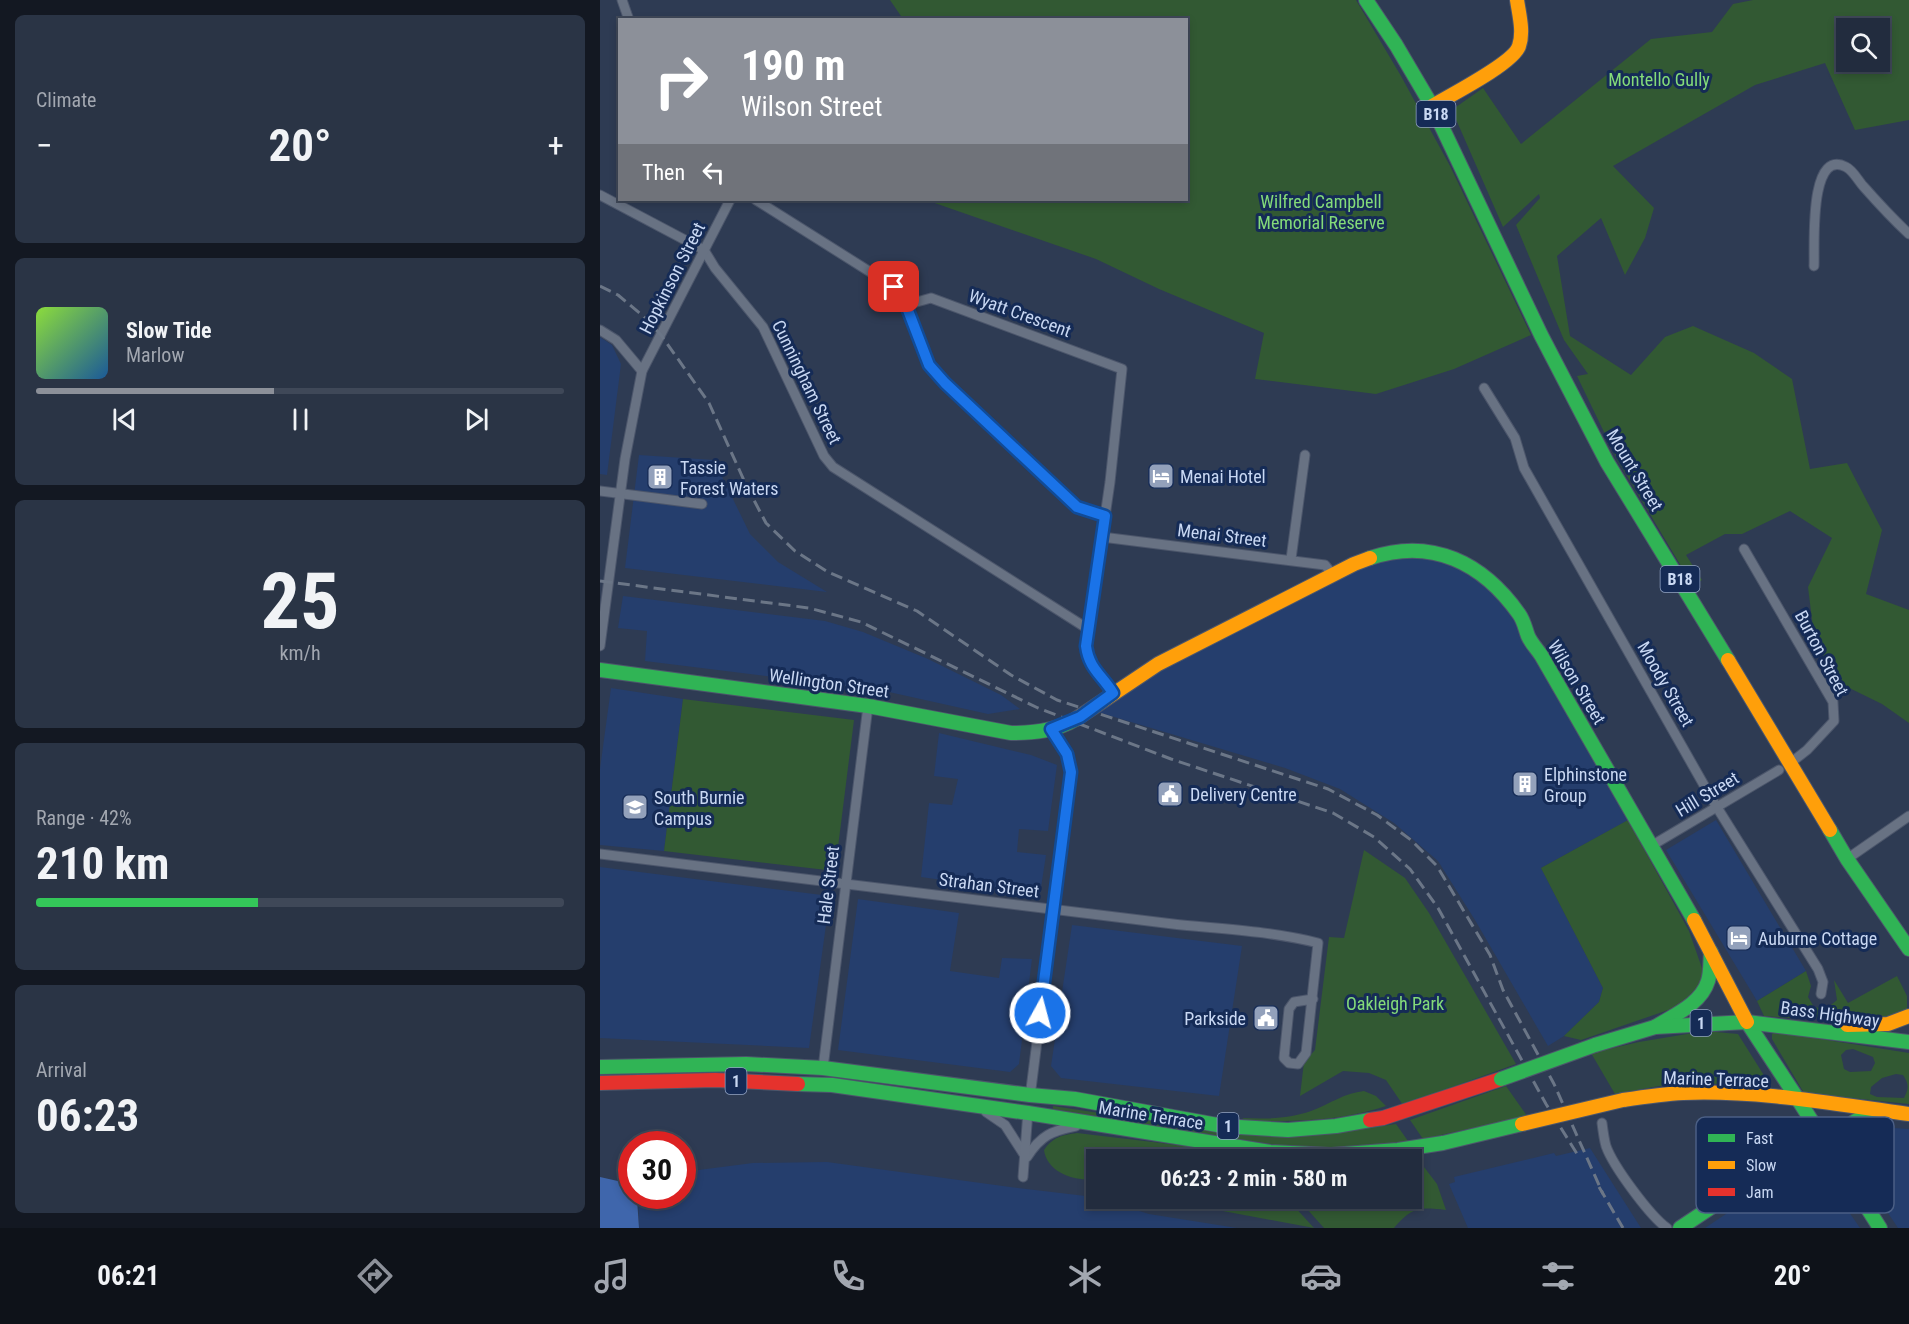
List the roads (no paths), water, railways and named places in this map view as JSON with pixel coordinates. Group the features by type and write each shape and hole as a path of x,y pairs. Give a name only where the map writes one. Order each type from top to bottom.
{"main road":[{"name":"Mount Street","path":"1366,0 1432,106 1541,335 1606,462 1687,591 1784,767 1907,948 1909,961"},
{"path":"1432,106 1503,64 1519,48 1521,29 1517,0"},
{"name":"Wilson Street","path":"1051,729 1080,717 1113,693 1186,649 1354,564 1379,554 1402,550 1438,553 1465,563 1488,578 1510,601 1521,617 1528,636 1652,846 1747,1022 1810,1117"},
{"name":"Wellington Street","path":"600,670 868,706 1011,733 1051,729"},
{"path":"1655,1026 1684,1009 1705,988 1711,952"},
{"path":"1779,1025 1883,1025 1909,1016"},
{"name":"Marine Terrace","path":"600,1067 746,1064 823,1068 1074,1099 1223,1126 1288,1130 1336,1126 1383,1118 1655,1026 1747,1022"},
{"name":"Bass Highway","path":"1747,1022 1909,1042"},
{"name":"Marine Terrace","path":"600,1083 716,1080 832,1085 1028,1113 1270,1152 1331,1155 1398,1150 1443,1143 1623,1100 1661,1094 1690,1092 1731,1094 1799,1101"},
{"name":"1","path":"1799,1101 1909,1113"},
{"path":"1861,1117 1892,1112"},
{"path":"1680,1228 1702,1213"},
{"name":"Wilson Street","path":"1870,1213 1880,1228"}],"street":[{"path":"622,0 628,18"},
{"path":"1814,266 1816,195 1820,179 1827,168 1835,165 1846,167 1909,234"},
{"name":"Cunningham Street","path":"600,195 704,250 763,327 824,456 833,467 1088,629"},
{"name":"Hopkinson Street","path":"600,646 630,427 642,371 729,201"},
{"path":"758,201 894,287 906,305 929,365 945,383 1077,507 1105,516 1086,646 1087,658 1113,693"},
{"name":"Wyatt Crescent","path":"906,305 931,298 1122,369 1105,516"},
{"name":"Hopkinson Street","path":"600,330 616,340 642,371"},
{"name":"Moody Street","path":"1484,388 1515,438 1524,468 1718,807 1818,969 1823,982 1821,993"},
{"path":"1291,559 1305,455"},
{"path":"600,491 702,504"},
{"name":"Menai Street","path":"1102,537 1291,559 1325,565 1333,575"},
{"name":"Burton Street","path":"1744,549 1833,702 1834,720 1807,750 1784,767"},
{"name":"Hale Street","path":"823,1068 844,884 868,706"},
{"path":"1023,1177 1030,1095 1071,772 1067,754 1051,729"},
{"name":"Hill Street","path":"1652,846 1784,767"},
{"path":"1846,859 1909,816"},
{"name":"Strahan Street","path":"600,854 1282,936 1318,944 1313,999 1306,1053 1298,1064 1289,1063 1284,1058 1288,1009 1294,1002 1313,999"},
{"path":"976,1106 1005,1125 1026,1159"},
{"path":"1602,1123 1608,1151 1660,1228"},
{"path":"1026,1159 1036,1142 1047,1134 1075,1126 1101,1125"},
{"path":"1648,1210 1667,1228"}],"railway":[{"path":"600,286 618,295 661,335 709,403 766,523 795,551 828,572 917,611 1011,675 1057,700 1328,789 1377,815 1411,840 1437,866 1490,955 1503,990 1554,1084 1603,1194"},
{"path":"600,581 809,608 861,622 1038,708 1171,759 1333,813 1374,837 1410,869 1438,908 1546,1104 1579,1157"},
{"path":"1599,1187 1623,1228"}],"place":[{"name":"Menai Hotel","path":"1161,476"},
{"name":"Tassie Forest Waters","path":"660,477"},
{"name":"Elphinstone Group","path":"1525,784"},
{"name":"Delivery Centre","path":"1170,794"},
{"name":"South Burnie Campus","path":"635,807"},
{"name":"Auburne Cottage","path":"1739,938"},
{"name":"Parkside","path":"1266,1018"}],"park label":[{"name":"Montello Gully","path":"1659,79"},
{"name":"Wilfred Campbell Memorial Reserve","path":"1321,211"},
{"name":"Oakleigh Park","path":"1395,1003"}]}
